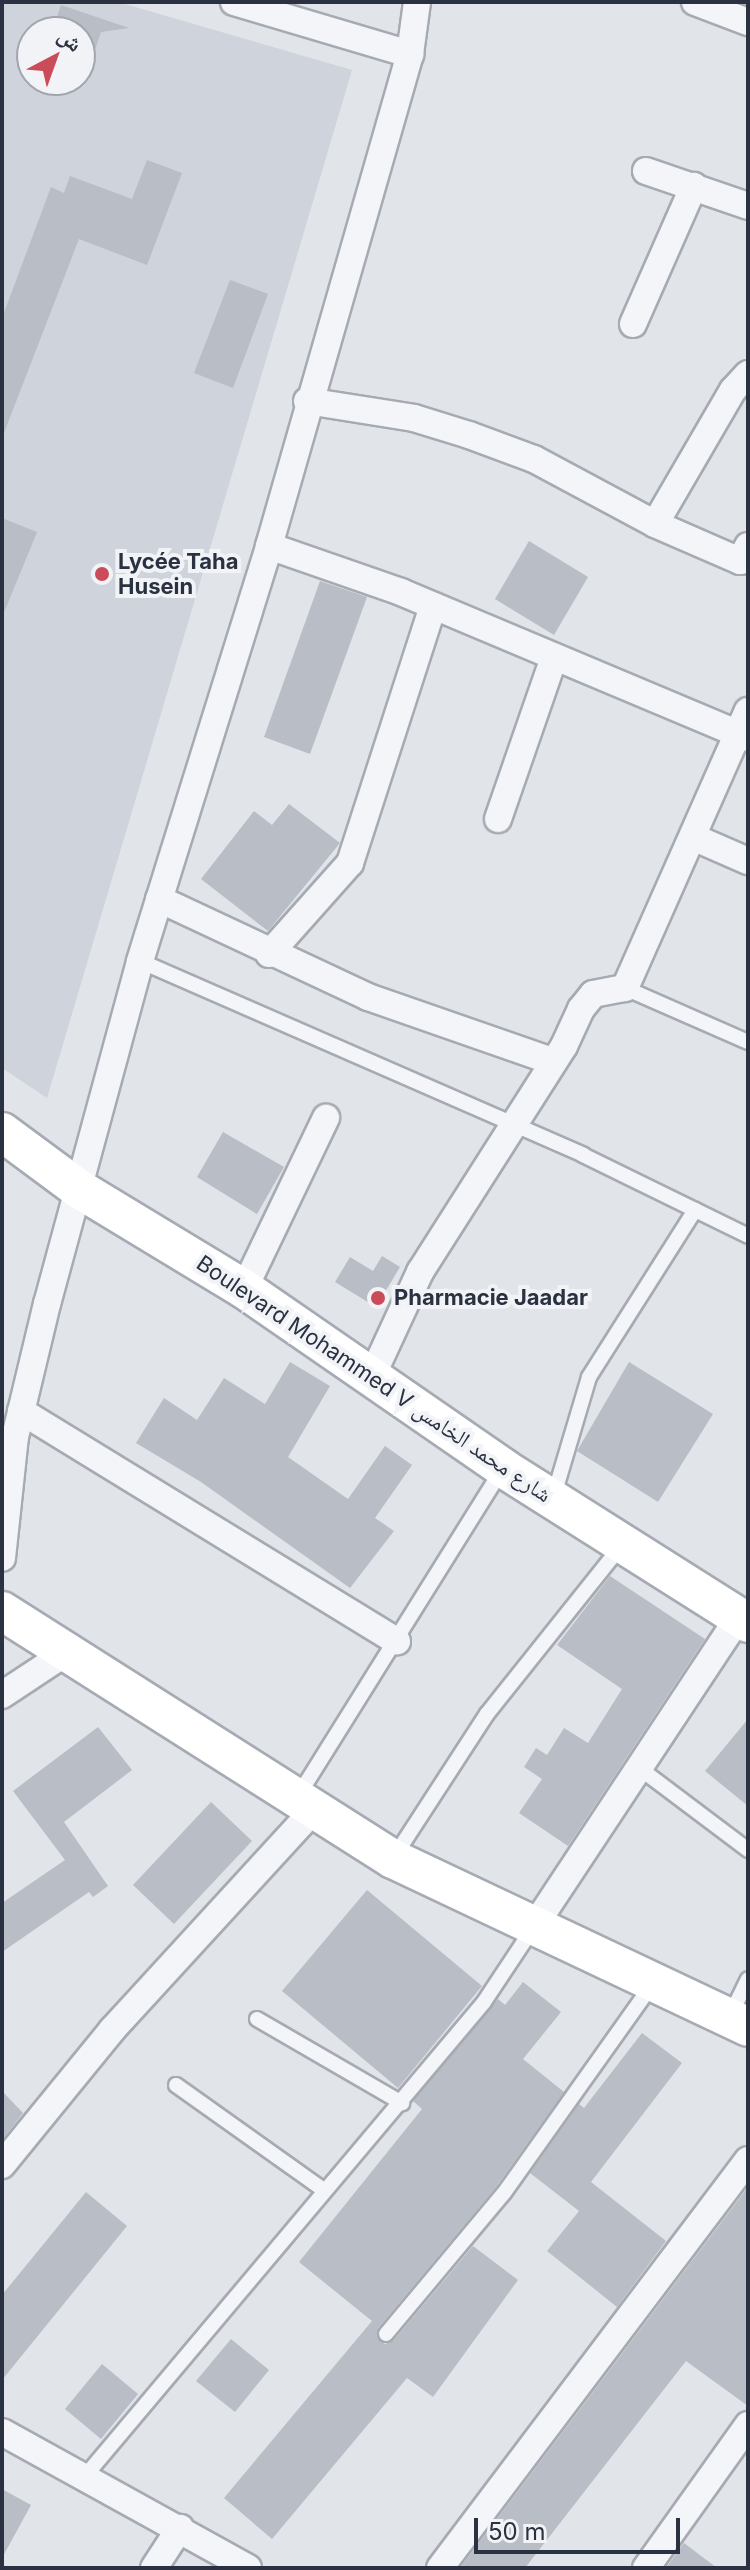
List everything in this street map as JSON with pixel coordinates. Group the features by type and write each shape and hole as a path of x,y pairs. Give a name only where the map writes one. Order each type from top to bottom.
{"main road":[{"name":"Boulevard Mohammed V شارع محمد الخامس","path":"2,1132 79,1189 244,1289 503,1468 622,1545 745,1614"},
{"path":"2,1611 64,1654 393,1859 535,1925 652,1985 738,2022"}],"street":[{"path":"234,2 410,54"},
{"path":"2,1558 12,1427 140,961 269,546 307,401 410,54 417,2"},
{"path":"707,3 748,22"},
{"path":"646,171 748,206"},
{"path":"633,324 694,186"},
{"path":"655,524 733,390 748,374"},
{"path":"307,401 414,418 469,435 534,459 655,524 740,561 748,546"},
{"path":"269,546 433,606 554,657 744,728 625,988 604,990 587,1000 420,1272 372,1376"},
{"path":"269,954 332,889 357,849 433,606"},
{"path":"498,819 554,657"},
{"path":"693,837 748,861"},
{"path":"159,899 269,954 368,997 552,1061"},
{"path":"244,1289 326,1118"},
{"path":"12,1427 397,1641"},
{"path":"535,1925 638,1767 745,1614"},
{"path":"2,1695 64,1654"},
{"path":"2,2165 112,2030 305,1805"},
{"path":"440,2568 748,2160"},
{"path":"646,2568 748,2425"},
{"path":"2,2432 86,2475 248,2568"},
{"path":"154,2568 180,2528"}],"lane":[{"path":"140,961 511,1126 748,1236"},
{"path":"625,988 748,1042"},
{"path":"553,1498 589,1377 695,1210"},
{"path":"305,1805 397,1641 503,1468"},
{"path":"393,1859 487,1714 622,1545"},
{"path":"638,1767 748,1850"},
{"path":"86,2475 324,2190 402,2103 484,2002 535,1925"},
{"path":"738,2022 748,1979"},
{"path":"386,2334 504,2193 652,1985"},
{"path":"257,2019 402,2103"},
{"path":"176,2085 324,2190"}],"shaded area":[{"name":"Lycée Taha Husein","path":"2,2 118,2 352,70 47,1098 2,1068"}],"building":[{"path":"61,5 94,16 57,16"},
{"path":"96,17 129,28 101,32 96,47"},
{"path":"147,160 182,173 147,265 79,239 2,438 2,318 51,187 64,193 70,176 132,199"},
{"path":"230,280 268,294 233,388 194,373"},
{"path":"2,518 37,532 3,615 2,615"},
{"path":"529,541 588,577 554,635 495,599"},
{"path":"320,581 367,597 310,754 264,737"},
{"path":"289,804 340,843 268,931 201,879 254,811 272,825"},
{"path":"223,1132 284,1167 257,1214 197,1177"},
{"path":"382,1256 400,1267 376,1307 335,1282 350,1257 373,1271"},
{"path":"290,1362 330,1386 288,1457 348,1499 385,1446 412,1465 375,1518 394,1531 350,1588 201,1482 136,1443 164,1398 197,1420 224,1378 265,1404"},
{"path":"629,1362 713,1414 658,1502 577,1451"},
{"path":"610,1576 705,1639 568,1846 519,1813 542,1779 524,1767 536,1748 547,1755 564,1728 588,1743 622,1689 557,1645"},
{"path":"748,1719 748,1806 705,1771"},
{"path":"98,1727 132,1770 64,1822 108,1886 93,1897 89,1892 2,1952 2,1903 65,1860 13,1791"},
{"path":"211,1802 252,1841 174,1924 133,1885"},
{"path":"367,1890 482,1986 398,2088 282,1991"},
{"path":"523,1982 561,2012 523,2059 564,2092 496,2187 378,2328 377,2338 385,2344 394,2340 473,2246 518,2280 433,2397 407,2378 272,2539 224,2498 372,2321 299,2262 422,2109 413,2101 498,1999 505,2005"},
{"path":"642,2033 682,2063 591,2182 666,2241 617,2307 547,2251 579,2211 530,2173 579,2104 584,2108"},
{"path":"2,2091 23,2113 2,2140"},
{"path":"748,2187 748,2406 686,2361 525,2568 460,2568"},
{"path":"86,2192 127,2226 2,2380 2,2295"},
{"path":"231,2339 269,2370 235,2412 196,2381"},
{"path":"102,2364 138,2394 101,2439 65,2409"},
{"path":"2,2489 31,2505 2,2558"},
{"path":"684,2543 717,2568 666,2568"}],"place":[{"name":"Lycée Taha Husein","path":"102,574"},
{"name":"Pharmacie Jaadar","path":"378,1298"}]}
